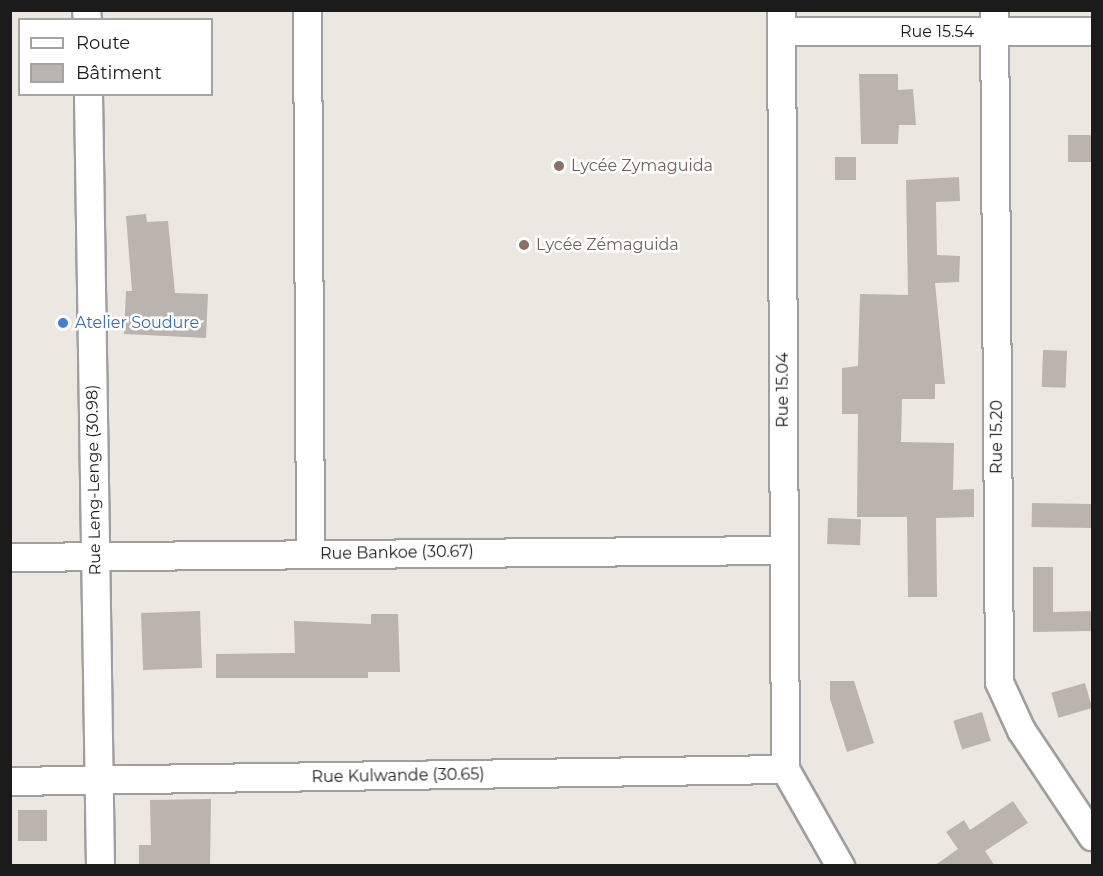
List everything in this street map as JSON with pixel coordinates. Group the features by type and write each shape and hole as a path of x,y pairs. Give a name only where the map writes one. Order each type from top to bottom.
{"street":[{"path":"308,10 310,554"},
{"name":"Rue 15.54","path":"781,21 994,21 1092,31"},
{"name":"Rue 15.04","path":"781,21 785,770"},
{"name":"Rue 15.20","path":"994,21 999,682 1021,730 1092,836"},
{"name":"Rue Leng-Lenge (30.98)","path":"88,96 100,866"},
{"name":"Rue Bankoe (30.67)","path":"10,557 784,550"},
{"path":"785,770 840,866"},
{"name":"Rue Kulwande (30.65)","path":"10,781 785,770"}],"building":[{"path":"859,74 898,74 898,90 913,89 916,125 899,125 898,144 861,144"},
{"path":"1068,135 1092,135 1092,162 1068,162"},
{"path":"835,157 856,157 856,180 835,180"},
{"path":"959,177 960,201 936,202 937,255 960,256 959,282 935,283 945,384 935,384 935,399 902,399 901,442 954,443 953,490 974,489 974,517 936,518 937,597 908,597 907,517 857,517 858,414 842,414 842,368 858,366 860,294 908,295 906,180"},
{"path":"146,214 147,222 168,221 175,293 208,294 206,338 124,334 126,291 132,291 126,216"},
{"path":"1043,350 1067,351 1066,388 1042,387"},
{"path":"1032,503 1092,504 1092,528 1032,527"},
{"path":"828,518 861,519 860,545 827,544"},
{"path":"1033,567 1053,567 1053,612 1092,611 1092,631 1033,632"},
{"path":"200,611 202,668 143,670 141,613"},
{"path":"371,614 398,614 400,672 368,672 368,678 216,678 216,654 295,653 294,621 371,624"},
{"path":"830,681 854,681 874,743 847,752 830,699"},
{"path":"1085,683 1092,708 1059,718 1051,693"},
{"path":"982,712 991,741 962,749 953,721"},
{"path":"211,799 210,866 139,866 139,845 151,845 150,800"},
{"path":"1013,801 1028,823 985,851 995,866 934,866 958,849 946,832 964,820 970,830"},
{"path":"18,810 47,810 47,841 18,841"}],"place":[{"name":"Lycée Zymaguida","path":"559,166"},
{"name":"Lycée Zémaguida","path":"524,245"},
{"name":"Atelier Soudure","path":"63,323"}]}
